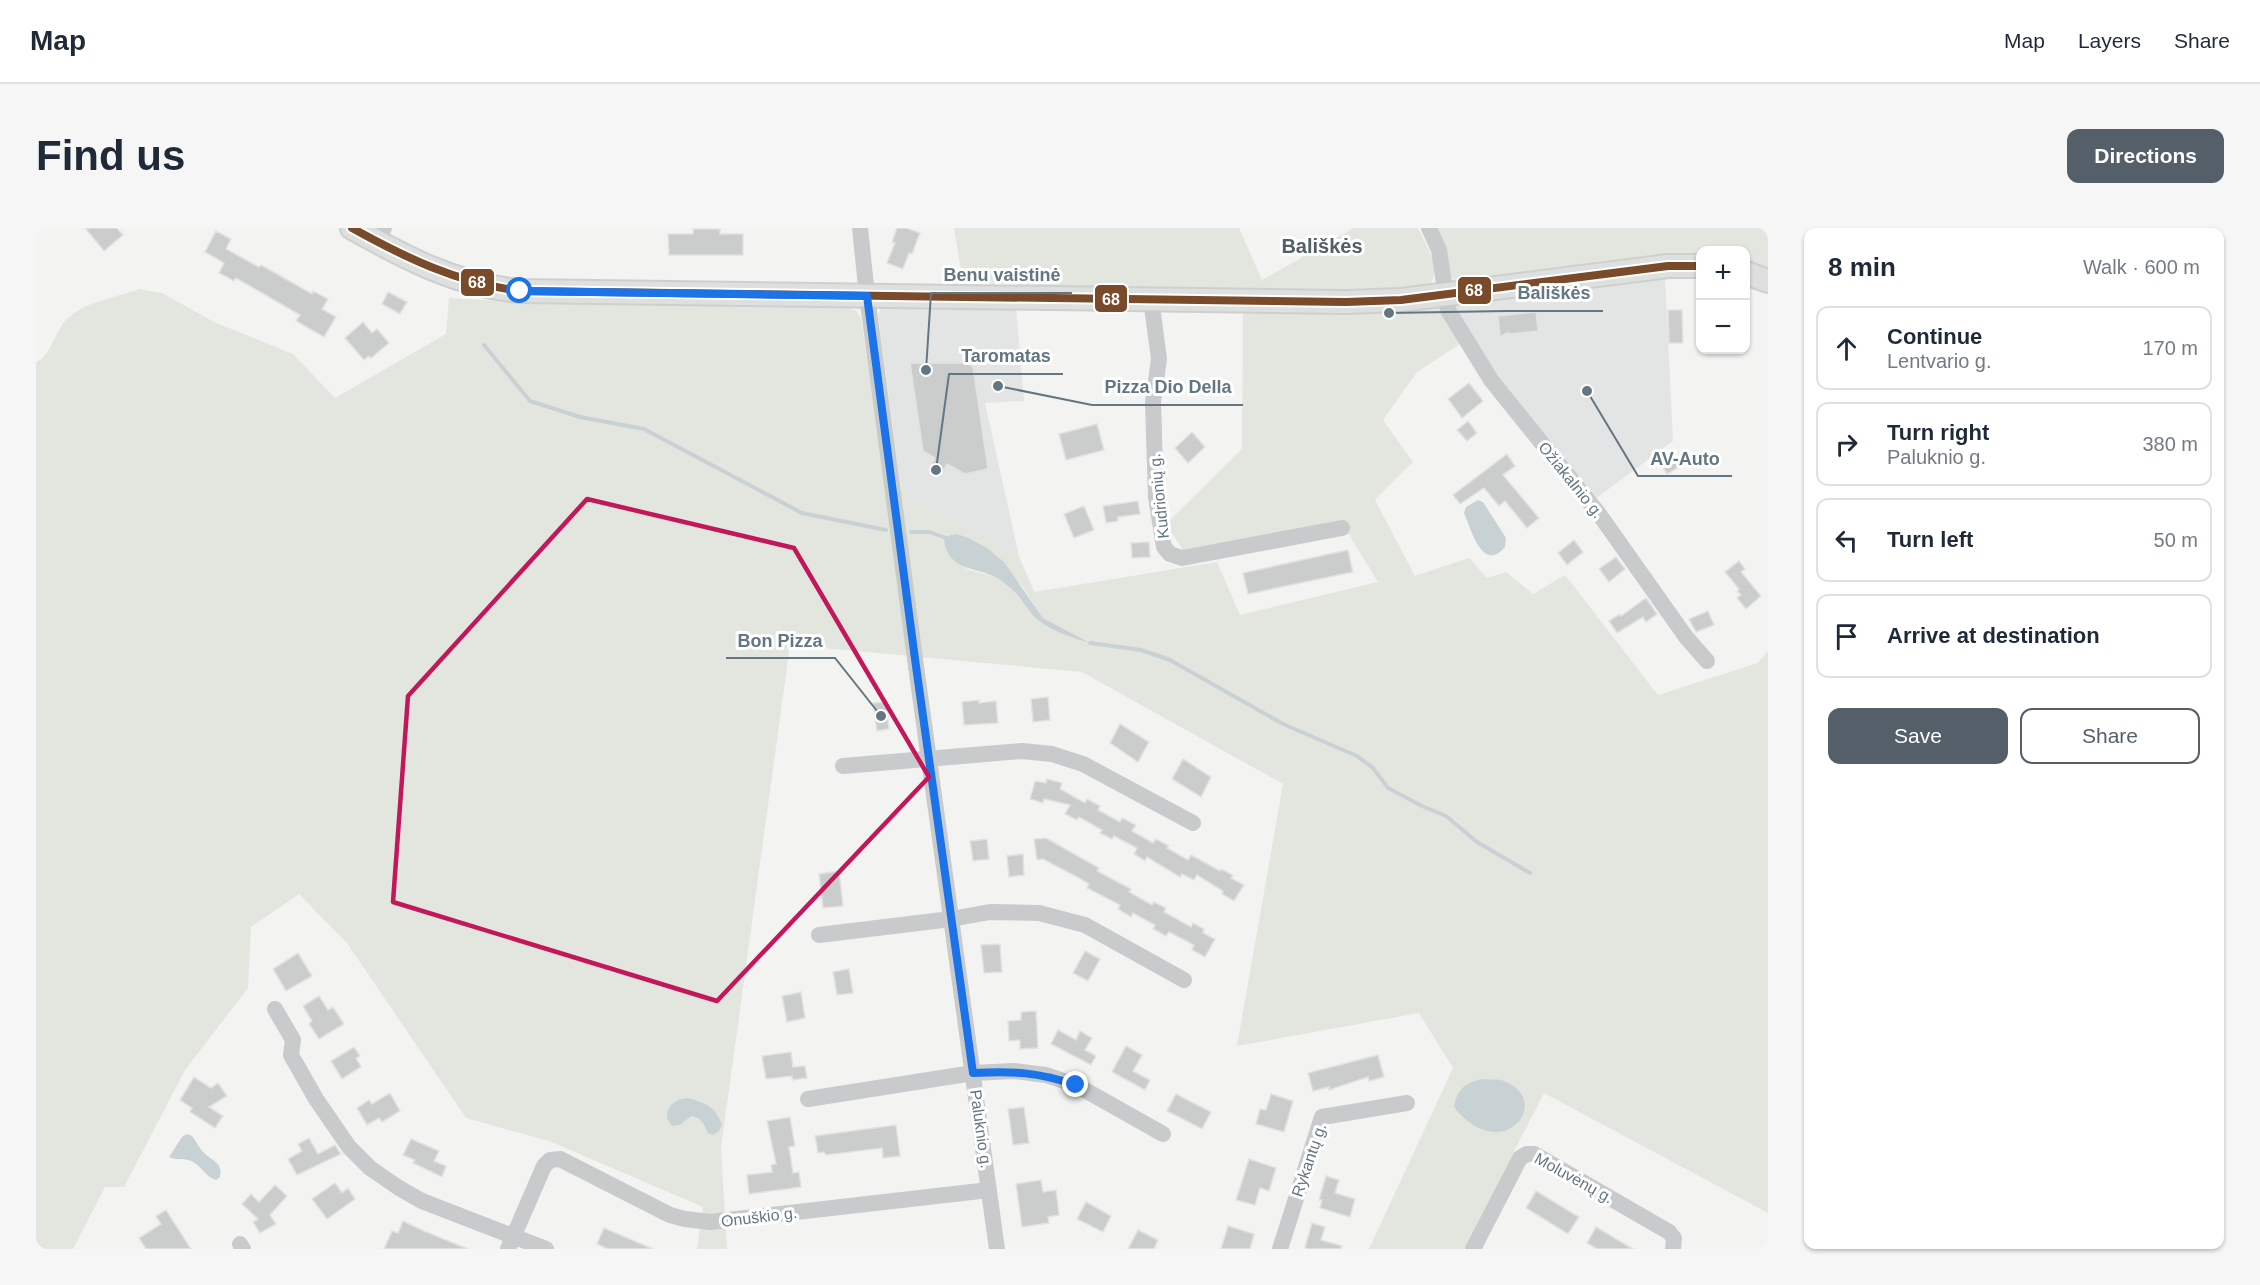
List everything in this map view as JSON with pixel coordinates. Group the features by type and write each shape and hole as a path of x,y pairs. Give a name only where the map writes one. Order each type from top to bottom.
{"main road":[{"path":"352,228 380,235 434,271 491,288 520,291 1346,302 1401,300 1668,266 1696,266"},
{"path":"1750,274 1768,280"}],"street":[{"name":"Paluknio g.","path":"860,228 867,296 997,1249"},
{"name":"Ožiakalnio g.","path":"1429,228 1439,250 1448,310 1456,326 1491,380 1599,514 1686,637 1707,661"},
{"name":"Kudrionių g.","path":"1151,299 1159,358 1153,402 1154,468 1164,547 1170,554 1182,558 1342,528"},
{"path":"843,766 1022,751 1052,754 1083,764 1193,823"},
{"path":"819,935 990,912 1039,913 1086,925 1184,980"},
{"path":"275,1009 293,1040 291,1055 316,1099 349,1147 370,1168 422,1201 511,1243 546,1249"},
{"path":"808,1099 973,1073 1014,1071 1046,1075 1076,1085 1163,1134"},
{"name":"Rykantų g.","path":"1280,1249 1322,1117 1407,1103"},
{"name":"Moluvėnų g.","path":"1473,1249 1520,1158 1527,1154 1534,1154 1669,1232 1674,1238 1673,1249"},
{"name":"Onuškio g.","path":"511,1243 544,1166 550,1160 560,1159 670,1215 710,1222 989,1190"}],"highlighted area":[{"path":"587,499 794,548 929,777 717,1001 393,902 408,696"}],"shaded area":[{"path":"954,228 1239,228 1262,280 1354,228 1418,228 1432,258 1434,274 1427,288 1324,293 963,283"},
{"path":"1435,228 1768,228 1768,269 1750,264 1750,246 1696,246 1696,256 1664,256 1458,281 1452,279"},
{"path":"1665,276 1673,441 1594,500 1440,301"},
{"path":"140,289 162,293 214,322 293,354 335,398 446,334 449,298 528,303 848,307 856,311 861,318 887,491 901,489 1019,556 1034,592 1217,562 1240,615 1378,582 1343,525 1183,550 1166,524 1242,449 1243,308 1440,301 1463,342 1417,372 1383,420 1413,462 1375,500 1415,576 1469,558 1487,578 1506,572 1533,594 1565,575 1658,695 1758,663 1768,651 1768,1213 1544,1093 1464,1249 1369,1249 1453,1068 1419,1013 1237,1046 1283,784 1082,672 790,645 721,1148 727,1249 697,1249 703,1207 549,1141 466,1118 347,943 299,894 251,927 248,988 185,1070 124,1187 105,1187 73,1249 36,1249 36,362 46,354 60,328 69,317 94,303","holes":["957,534 987,548 1022,586 1043,618 1085,641 1070,636 1032,614 1012,588 995,577 967,569"]},
{"path":"889,305 1016,307 1024,401 985,403 1019,556 901,489 878,315 881,308"},
{"path":"1478,500 1483,502 1506,538 1505,547 1497,554 1490,555 1478,546 1464,513 1466,507"},
{"path":"957,534 987,548 1004,562 1043,618 1090,643 1044,624 1032,614 1015,592 1000,580 956,562 947,550 944,541 947,536"},
{"path":"1482,1079 1501,1080 1517,1089 1524,1101 1524,1113 1517,1124 1505,1130 1490,1131 1472,1124 1454,1107 1462,1088"},
{"path":"687,1098 699,1101 717,1114 722,1125 719,1131 713,1135 708,1133 700,1120 691,1116 680,1125 672,1126 667,1116 669,1107"},
{"path":"187,1134 192,1136 202,1151 219,1165 220,1177 216,1180 190,1161 169,1157 182,1137"}],"building":[{"path":"85,228 117,228 123,235 104,251"},
{"path":"897,228 906,228 920,233 903,269 887,263 895,243 892,242"},
{"path":"693,229 720,229 720,234 743,234 743,255 669,255 668,234 693,234"},
{"path":"216,231 231,239 226,249 259,267 261,265 312,294 313,291 328,299 322,309 336,317 324,337 296,321 300,315 236,278 234,281 219,273 224,263 205,252"},
{"path":"388,292 407,302 400,314 382,304"},
{"path":"1668,310 1682,310 1683,343 1669,343"},
{"path":"1536,312 1538,331 1509,334 1508,332 1500,337 1498,316"},
{"path":"363,322 372,333 377,329 389,343 371,358 369,356 364,360 345,338"},
{"path":"910,363 968,363 973,367 988,469 965,474 947,464 941,475 929,469 935,458 923,451"},
{"path":"1469,383 1483,401 1462,418 1448,399"},
{"path":"1468,421 1477,433 1467,441 1457,430"},
{"path":"1097,424 1104,450 1066,460 1059,434"},
{"path":"1192,432 1205,447 1188,463 1175,448"},
{"path":"1670,453 1679,467 1667,474 1658,460"},
{"path":"1507,454 1515,466 1503,475 1539,518 1527,528 1505,501 1499,506 1484,488 1460,504 1453,495"},
{"path":"1138,501 1140,514 1118,517 1118,521 1106,523 1103,506"},
{"path":"1084,506 1094,530 1074,538 1064,514"},
{"path":"1574,540 1583,552 1567,565 1558,553"},
{"path":"1149,542 1150,557 1132,558 1131,543"},
{"path":"1348,550 1353,572 1248,594 1243,573"},
{"path":"1616,557 1625,569 1609,582 1599,569"},
{"path":"1739,561 1745,569 1741,572 1761,596 1746,609 1737,598 1741,595 1737,591 1739,589 1725,572"},
{"path":"1646,598 1657,614 1646,622 1643,617 1617,633 1609,621 1620,614 1621,616"},
{"path":"1708,611 1714,625 1696,632 1689,619"},
{"path":"1048,697 1050,720 1033,722 1031,699"},
{"path":"979,700 979,703 996,701 998,723 964,725 962,702"},
{"path":"886,702 889,729 877,731 873,703"},
{"path":"1120,724 1149,742 1138,762 1110,743"},
{"path":"1183,759 1211,777 1201,797 1172,779"},
{"path":"1047,779 1062,783 1060,789 1085,803 1087,799 1100,806 1098,810 1120,822 1122,818 1136,825 1132,831 1153,843 1156,839 1188,860 1191,855 1220,871 1221,869 1233,875 1231,878 1244,885 1234,901 1222,894 1223,891 1197,875 1194,880 1182,874 1180,877 1147,857 1145,861 1134,854 1137,848 1114,836 1112,839 1100,833 1102,830 1079,817 1077,820 1065,814 1070,805 1044,799 1043,803 1030,799 1035,781 1046,783"},
{"path":"1046,838 1099,868 1097,871 1131,889 1129,892 1152,905 1154,902 1166,908 1164,912 1191,927 1193,923 1204,929 1203,933 1215,939 1205,957 1192,950 1194,945 1169,932 1166,936 1153,929 1155,925 1133,913 1131,917 1118,909 1120,905 1087,888 1089,884 1079,878 1043,859 1037,860 1034,839"},
{"path":"987,839 989,859 973,861 970,841"},
{"path":"1023,854 1024,875 1009,877 1007,856"},
{"path":"839,871 843,906 823,908 819,874"},
{"path":"1000,944 1002,972 984,973 981,945"},
{"path":"1085,951 1100,959 1088,981 1073,973"},
{"path":"298,953 312,976 286,991 273,969"},
{"path":"849,969 853,993 837,995 833,972"},
{"path":"801,992 805,1018 787,1022 782,996"},
{"path":"319,996 328,1010 333,1007 344,1024 319,1039 309,1024 312,1021 303,1006"},
{"path":"1036,1011 1038,1048 1020,1049 1020,1040 1009,1041 1008,1021 1021,1020 1021,1012"},
{"path":"1058,1030 1076,1040 1080,1031 1092,1038 1085,1050 1096,1056 1091,1065 1051,1044"},
{"path":"1126,1046 1142,1055 1133,1071 1150,1080 1145,1090 1112,1072"},
{"path":"354,1047 360,1056 356,1058 361,1067 342,1079 331,1061"},
{"path":"791,1052 793,1067 805,1066 807,1078 792,1080 792,1076 766,1079 762,1056"},
{"path":"1378,1055 1384,1077 1369,1081 1368,1077 1329,1090 1329,1087 1313,1091 1308,1073"},
{"path":"194,1077 211,1088 218,1083 227,1096 209,1107 223,1116 215,1128 190,1112 192,1108 180,1100"},
{"path":"390,1093 400,1111 382,1122 379,1118 367,1125 357,1108 369,1100 372,1104"},
{"path":"1176,1094 1211,1112 1202,1129 1167,1111"},
{"path":"1271,1094 1293,1101 1284,1132 1256,1124 1260,1109 1266,1110"},
{"path":"1024,1107 1029,1143 1013,1145 1008,1109"},
{"path":"790,1117 795,1146 789,1147 793,1173 799,1172 801,1187 749,1194 747,1175 772,1172 771,1165 776,1164 767,1121"},
{"path":"896,1125 900,1156 883,1158 882,1148 826,1155 824,1152 818,1153 815,1136"},
{"path":"309,1138 318,1154 335,1145 341,1154 297,1175 288,1159 302,1151 298,1144"},
{"path":"411,1139 439,1151 434,1161 446,1166 442,1177 413,1163 415,1160 403,1155"},
{"path":"1249,1159 1276,1168 1269,1191 1260,1188 1255,1205 1236,1200"},
{"path":"1326,1176 1339,1180 1335,1193 1355,1199 1350,1217 1320,1208 1322,1200 1319,1200"},
{"path":"1041,1180 1043,1192 1056,1190 1059,1215 1048,1217 1049,1223 1022,1227 1016,1184"},
{"path":"335,1183 342,1193 348,1188 355,1199 327,1219 312,1199"},
{"path":"275,1185 287,1196 270,1215 276,1224 260,1233 253,1222 258,1219 242,1204 251,1194 259,1202"},
{"path":"1536,1191 1579,1217 1568,1234 1526,1208"},
{"path":"1086,1202 1111,1216 1103,1232 1077,1219"},
{"path":"166,1210 191,1249 146,1249 139,1238 161,1224 156,1216"},
{"path":"403,1221 468,1249 384,1249 392,1231 398,1233"},
{"path":"1312,1223 1325,1227 1321,1240 1342,1246 1341,1249 1307,1249 1305,1247"},
{"path":"1228,1226 1254,1234 1250,1249 1221,1249"},
{"path":"1596,1227 1633,1249 1597,1249 1587,1243"},
{"path":"604,1228 653,1249 608,1249 597,1244"},
{"path":"1138,1230 1158,1240 1154,1249 1128,1249"}],"waterway":[{"path":"484,345 530,401 580,417 644,429 802,513 886,530"},
{"path":"911,532 930,532 946,538"},
{"path":"1090,643 1141,650 1170,660 1283,724 1357,756 1373,768 1388,788 1446,816 1477,842 1530,873"}],"transit line":[{"name":"68","path":"352,228 433,268 475,282 520,291 1346,302 1401,300 1668,266 1696,266"}],"place":[{"name":"Bališkės","path":"1389,313"},
{"name":"Benu vaistinė","path":"926,370"},
{"name":"Pizza Dio Della","path":"998,386"},
{"name":"AV-Auto","path":"1587,391"},
{"name":"Taromatas","path":"936,470"},
{"name":"Bon Pizza","path":"881,716"}],"district":[{"name":"Bališkės","path":"1322,246"}],"route":[{"path":"520,291 867,296 973,1073 1014,1071 1046,1075 1076,1085"}]}
